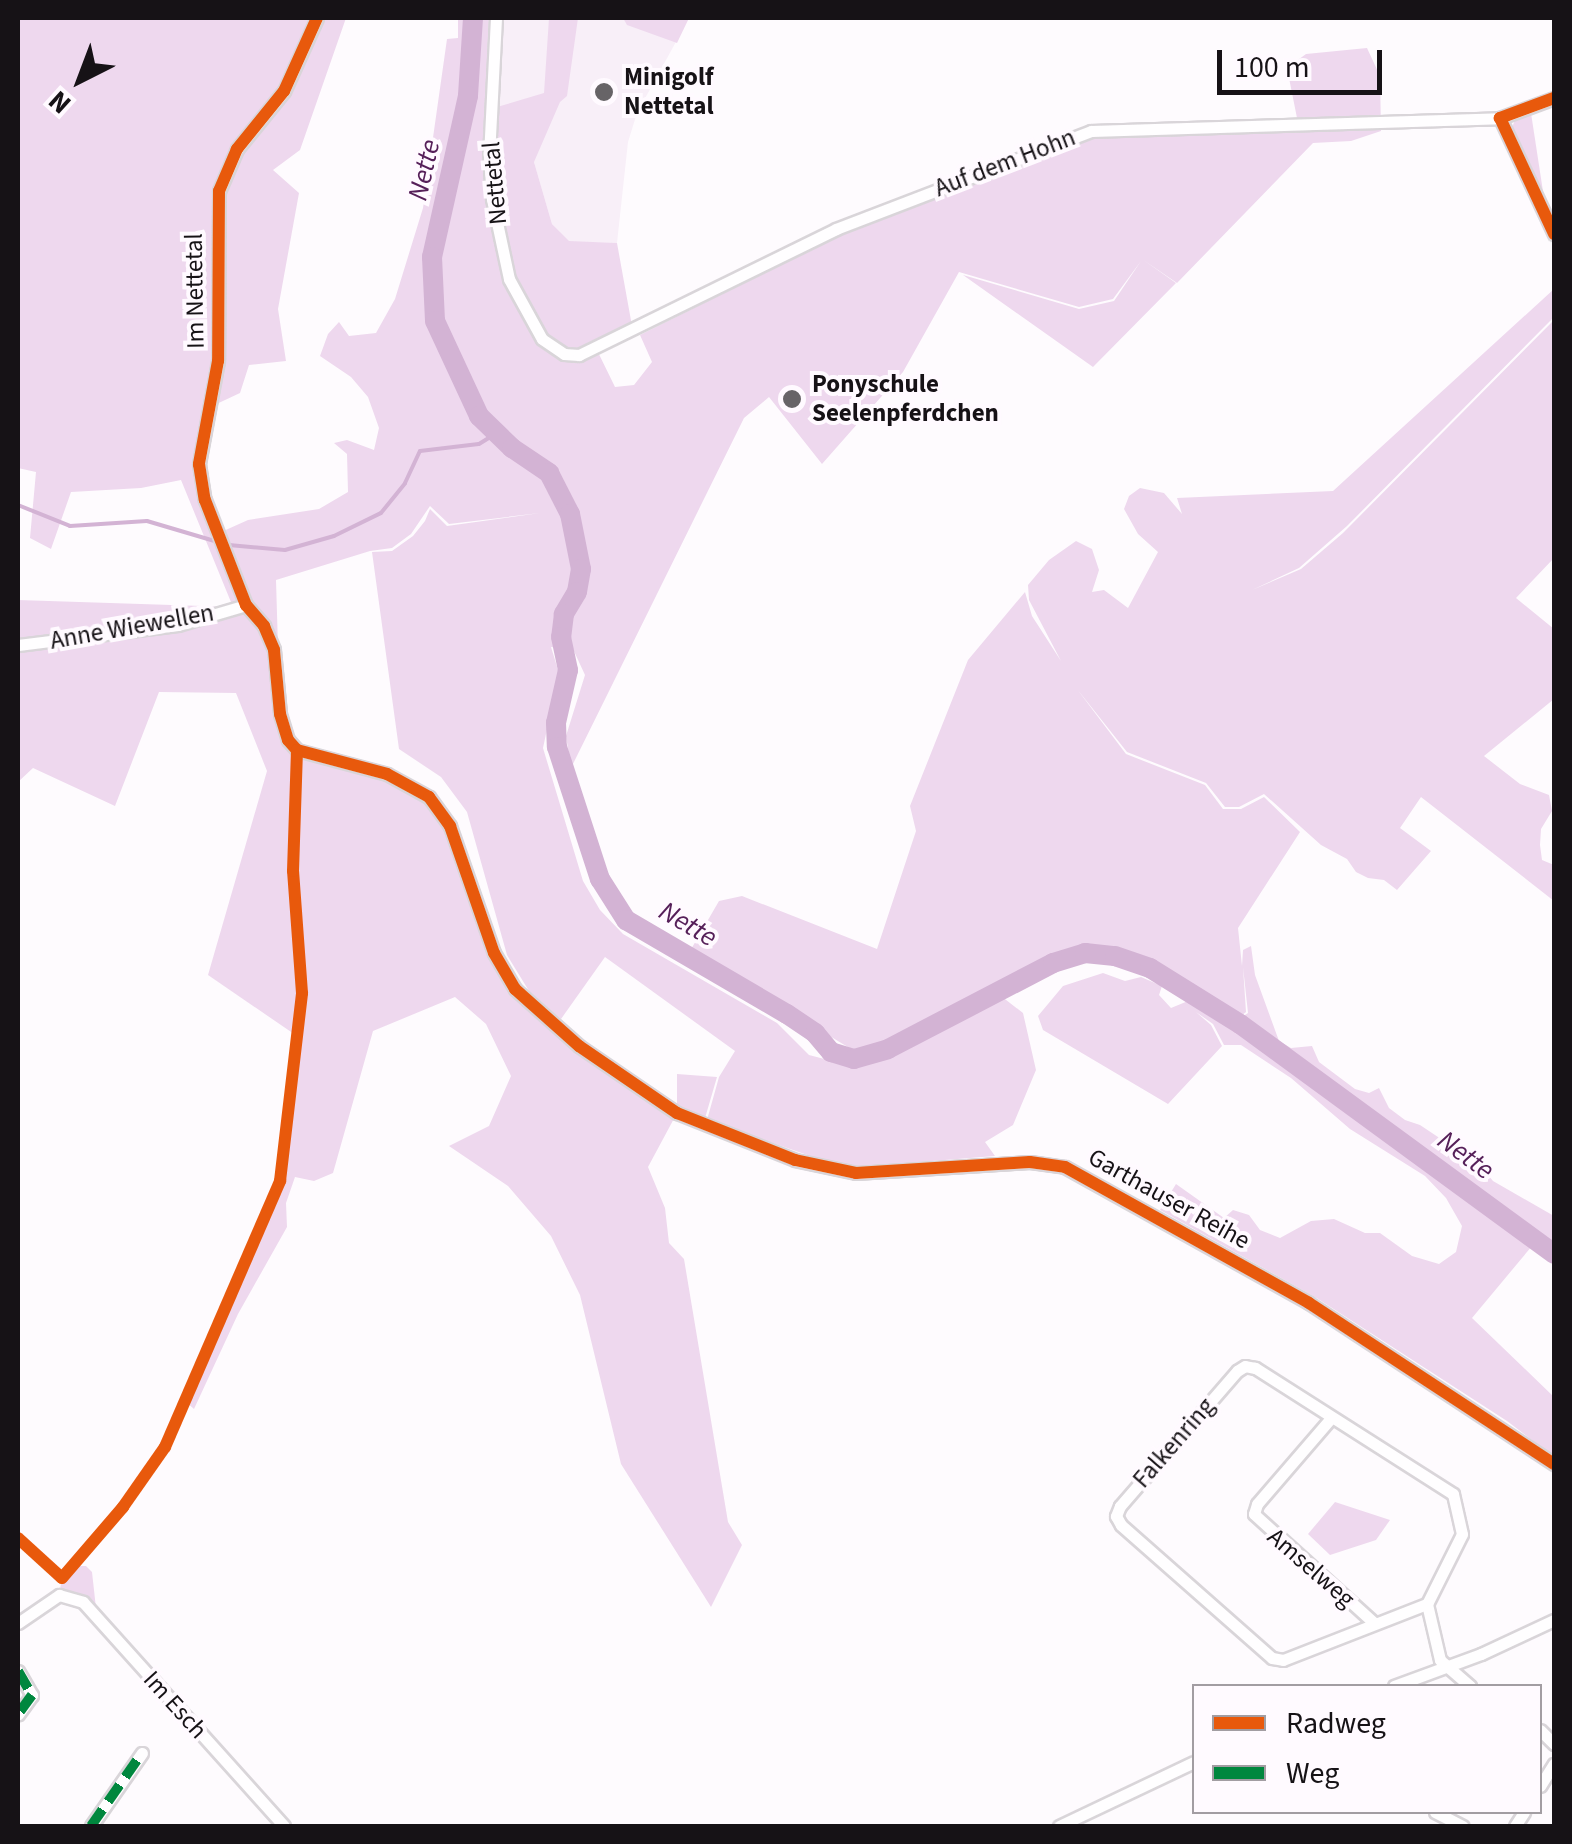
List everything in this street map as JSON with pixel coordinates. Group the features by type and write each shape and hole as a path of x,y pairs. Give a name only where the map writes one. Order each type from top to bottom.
{"street":[{"name":"Im Nettetal","path":"240,584 205,500 199,464 218,361 219,191 237,149 284,91 317,18"},
{"name":"Nettetal","path":"496,18 489,154 492,199 509,279 542,339"},
{"name":"Auf dem Hohn","path":"542,339 564,354 590,352 836,229 1091,130 1500,118 1554,98"},
{"path":"1500,118 1554,234"},
{"name":"Garthauser Reihe","path":"240,584 246,605 264,626 274,650 280,714 288,740 297,750 387,774 429,797 450,826 494,953 514,990 579,1046 645,1093 724,1134 828,1169 872,1174 1030,1162 1065,1167 1310,1303 1554,1464"},
{"name":"Anne Wiewellen","path":"18,646 178,624 246,605"},
{"name":"Falkenring","path":"1245,1366 1332,1418 1442,1486 1458,1503 1462,1534 1428,1604 1283,1660 1272,1658 1116,1516 1120,1506 1245,1366"},
{"name":"Amselweg","path":"1332,1418 1257,1504 1254,1514 1374,1623"},
{"name":"Im Esch","path":"18,1623 58,1596 83,1602 284,1826"},
{"path":"1428,1604 1436,1652 1446,1668 1467,1684"},
{"path":"1400,1684 1554,1620"},
{"path":"18,1671 32,1695 18,1714"},
{"path":"91,1826 142,1753"},
{"path":"1059,1826 1192,1763"},
{"path":"1439,1814 1463,1826"}],"shaded area":[{"path":"18,18 346,18 300,150 273,170 299,193 278,309 286,361 249,365 240,393 208,408 199,464 219,533 248,520 319,509 348,492 347,454 334,443 347,440 374,450 379,428 368,397 351,377 320,356 328,334 339,322 349,336 376,333 395,299 423,208 447,39 458,38 458,18 489,18 482,160 498,161 497,107 544,93 549,18 578,18 567,96 560,102 534,162 552,224 569,241 617,243 632,326 594,344 615,387 634,385 652,362 640,335 835,237 1088,138 1299,128 1287,68 1306,54 1367,48 1380,76 1381,131 1351,141 1313,143 1177,283 1142,259 1176,283 1093,367 963,275 1079,309 1114,301 1141,261 1113,299 1079,307 959,272 903,372 822,464 769,397 744,418 571,768 566,736 585,675 573,649 551,647 559,673 543,748 583,881 600,910 623,934 777,1023 809,1055 855,1067 954,1023 1001,996 1023,1013 1036,1070 1013,1125 985,1142 995,1156 857,1167 816,1158 707,1120 719,1077 735,1051 605,957 561,1019 529,991 507,955 467,812 441,777 399,749 372,552 392,551 413,536 430,509 447,526 540,513 449,524 430,506 411,534 392,548 370,551 276,580 280,714 297,750 387,774 441,810 487,936 528,1003 677,1111 677,1074 717,1077 703,1125 677,1113 648,1167 665,1208 669,1243 684,1259 728,1522 742,1545 711,1607 621,1464 580,1295 551,1236 508,1186 449,1146 489,1126 511,1076 486,1024 455,997 373,1031 333,1173 314,1181 295,1177 286,1203 287,1227 238,1314 194,1409 186,1402 270,1206 286,1156 297,1036 208,975 267,771 236,693 159,692 115,806 33,768 18,782 18,600 233,607 181,480 141,488 71,492 51,549 30,538 36,472 18,468"},
{"path":"501,18 689,18 637,113 628,142 617,243 569,242 552,224 534,162 497,107"},
{"path":"623,18 689,18 677,43 627,25"},
{"path":"1531,113 1544,198 1511,130 1515,120"},
{"path":"1554,289 1554,317 1347,526 1299,568 1252,590 1301,569 1343,533 1554,320 1554,558 1516,598 1554,629 1554,699 1484,756 1520,784 1549,795 1552,811 1541,829 1540,845 1542,860 1554,865 1554,901 1421,797 1400,828 1431,851 1397,890 1384,880 1368,878 1356,872 1347,859 1321,845 1264,794 1239,807 1225,807 1206,783 1127,752 1077,689 1126,754 1205,785 1223,809 1241,809 1264,797 1300,832 1238,928 1242,966 1243,950 1251,946 1255,975 1279,1041 1291,1048 1312,1046 1319,1062 1355,1089 1369,1093 1379,1088 1389,1108 1405,1120 1420,1125 1480,1165 1493,1181 1554,1216 1554,1260 1532,1246 1472,1318 1554,1397 1554,1457 1507,1421 1315,1297 1160,1210 1176,1184 1224,1218 1233,1210 1249,1215 1260,1230 1280,1238 1311,1221 1334,1219 1365,1233 1380,1233 1412,1256 1439,1264 1456,1252 1462,1226 1446,1198 1425,1176 1350,1129 1291,1078 1241,1045 1224,1045 1213,1024 1196,1012 1211,1025 1222,1046 1168,1104 1043,1030 1038,1016 1063,986 1103,973 1125,981 1141,977 1162,986 1159,995 1171,1008 1188,1001 1200,1009 1242,1017 1248,1013 1243,967 1246,1012 1241,1016 1171,972 1129,955 1098,950 1066,954 868,1052 856,1052 690,951 719,901 742,896 877,949 916,831 910,806 968,660 1025,592 1032,616 1061,661 1029,600 1028,585 1049,560 1076,541 1092,549 1099,570 1092,592 1104,590 1128,608 1158,552 1138,534 1124,509 1129,496 1140,488 1164,493 1182,514 1177,498 1333,491"},
{"path":"1335,1502 1390,1520 1376,1540 1330,1555 1308,1534"},
{"path":"76,1566 86,1566 92,1572 97,1617 83,1602 59,1595 62,1578"}],"waterway":[{"name":"Nette","path":"473,18 468,96 432,257 435,321 479,416 512,448 549,473 570,514 581,569 577,592 564,614 561,637 568,670 556,723 557,747 600,879 626,920 787,1014 815,1033 831,1052 854,1059 888,1049 1053,963 1085,953 1115,956 1150,968 1240,1024 1554,1254"},
{"path":"229,545 285,550 334,536 381,513 405,483 420,451 479,444 495,434"},
{"path":"18,505 70,526 147,521 218,542"}],"marked path":[{"path":"18,1671 32,1695 18,1714"},
{"path":"91,1826 142,1753"}],"cycle path":[{"path":"317,18 284,91 237,149 219,191 218,361 199,464 205,500 246,605 264,626 274,650 280,714 288,740 297,750 387,774 429,797 450,826 494,953 515,989 579,1046 677,1113 795,1160 856,1173 1030,1162 1065,1167 1309,1303 1554,1464"},
{"path":"1554,98 1500,118 1554,234"},
{"path":"18,1538 62,1578 123,1507 165,1447 280,1181 302,993 293,871 297,750"}],"place":[{"name":"Minigolf Nettetal","path":"604,92"},
{"name":"Ponyschule Seelenpferdchen","path":"792,399"}]}
